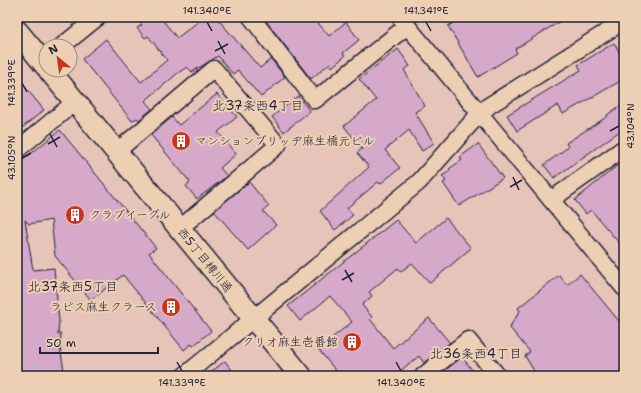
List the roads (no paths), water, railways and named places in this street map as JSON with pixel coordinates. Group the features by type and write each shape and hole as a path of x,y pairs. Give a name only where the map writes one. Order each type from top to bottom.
{"street":[{"path":"72,38 98,17"},
{"path":"251,17 315,100 403,22 624,288"},
{"path":"184,376 419,182 479,114 490,105 624,22"},
{"name":"西5丁目樽川通","path":"17,31 38,55"},
{"path":"116,152 214,69 278,145 179,228"},
{"name":"西5丁目樽川通","path":"57,78 301,376"},
{"path":"17,150 75,102"},
{"path":"551,200 624,148"},
{"path":"423,376 468,340 498,376"}],"place":[{"name":"マンションブリッヂ麻生橋元ビル","path":"181,141"},
{"name":"クラブイーグル","path":"75,215"},
{"name":"ラピス麻生クラース","path":"171,307"},
{"name":"クリオ麻生壱番館","path":"352,342"}],"district":[{"name":"北37条西4丁目","path":"258,105"},
{"name":"北37条西5丁目","path":"73,286"},
{"name":"北36条西4丁目","path":"476,353"}]}
